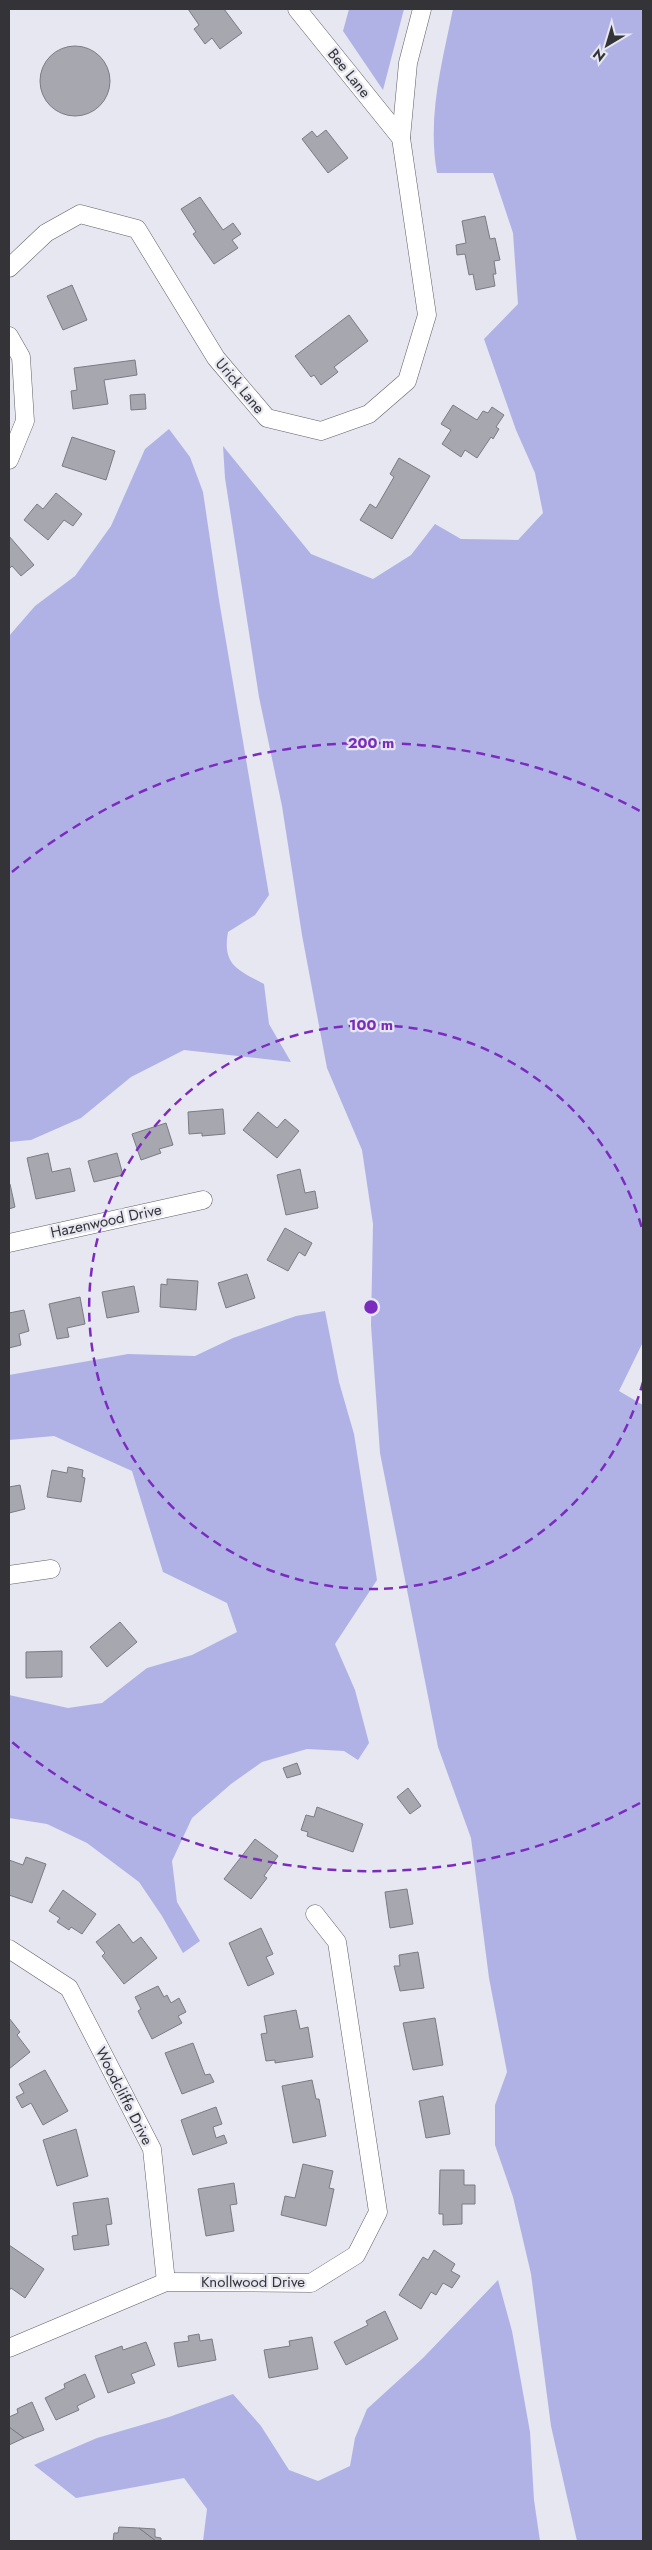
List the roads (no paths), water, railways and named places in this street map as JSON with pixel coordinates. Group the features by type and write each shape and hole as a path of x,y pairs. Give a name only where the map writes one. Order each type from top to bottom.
{"street":[{"name":"Bee Lane","path":"297,9 402,138"},
{"name":"Urick Lane","path":"9,268 46,233 80,214 137,228 216,358 266,418 321,431 369,414 406,382 427,315 402,138 408,63 422,9"},
{"path":"9,336 21,357 25,421 9,460"},
{"name":"Hazenwood Drive","path":"9,1243 203,1200"},
{"path":"9,1575 51,1569"},
{"name":"Knollwood Drive","path":"9,2348 166,2282 312,2283 356,2255 378,2212 337,1942 315,1914"},
{"name":"Woodcliffe Drive","path":"9,1949 69,1988 152,2148 166,2282"}]}
